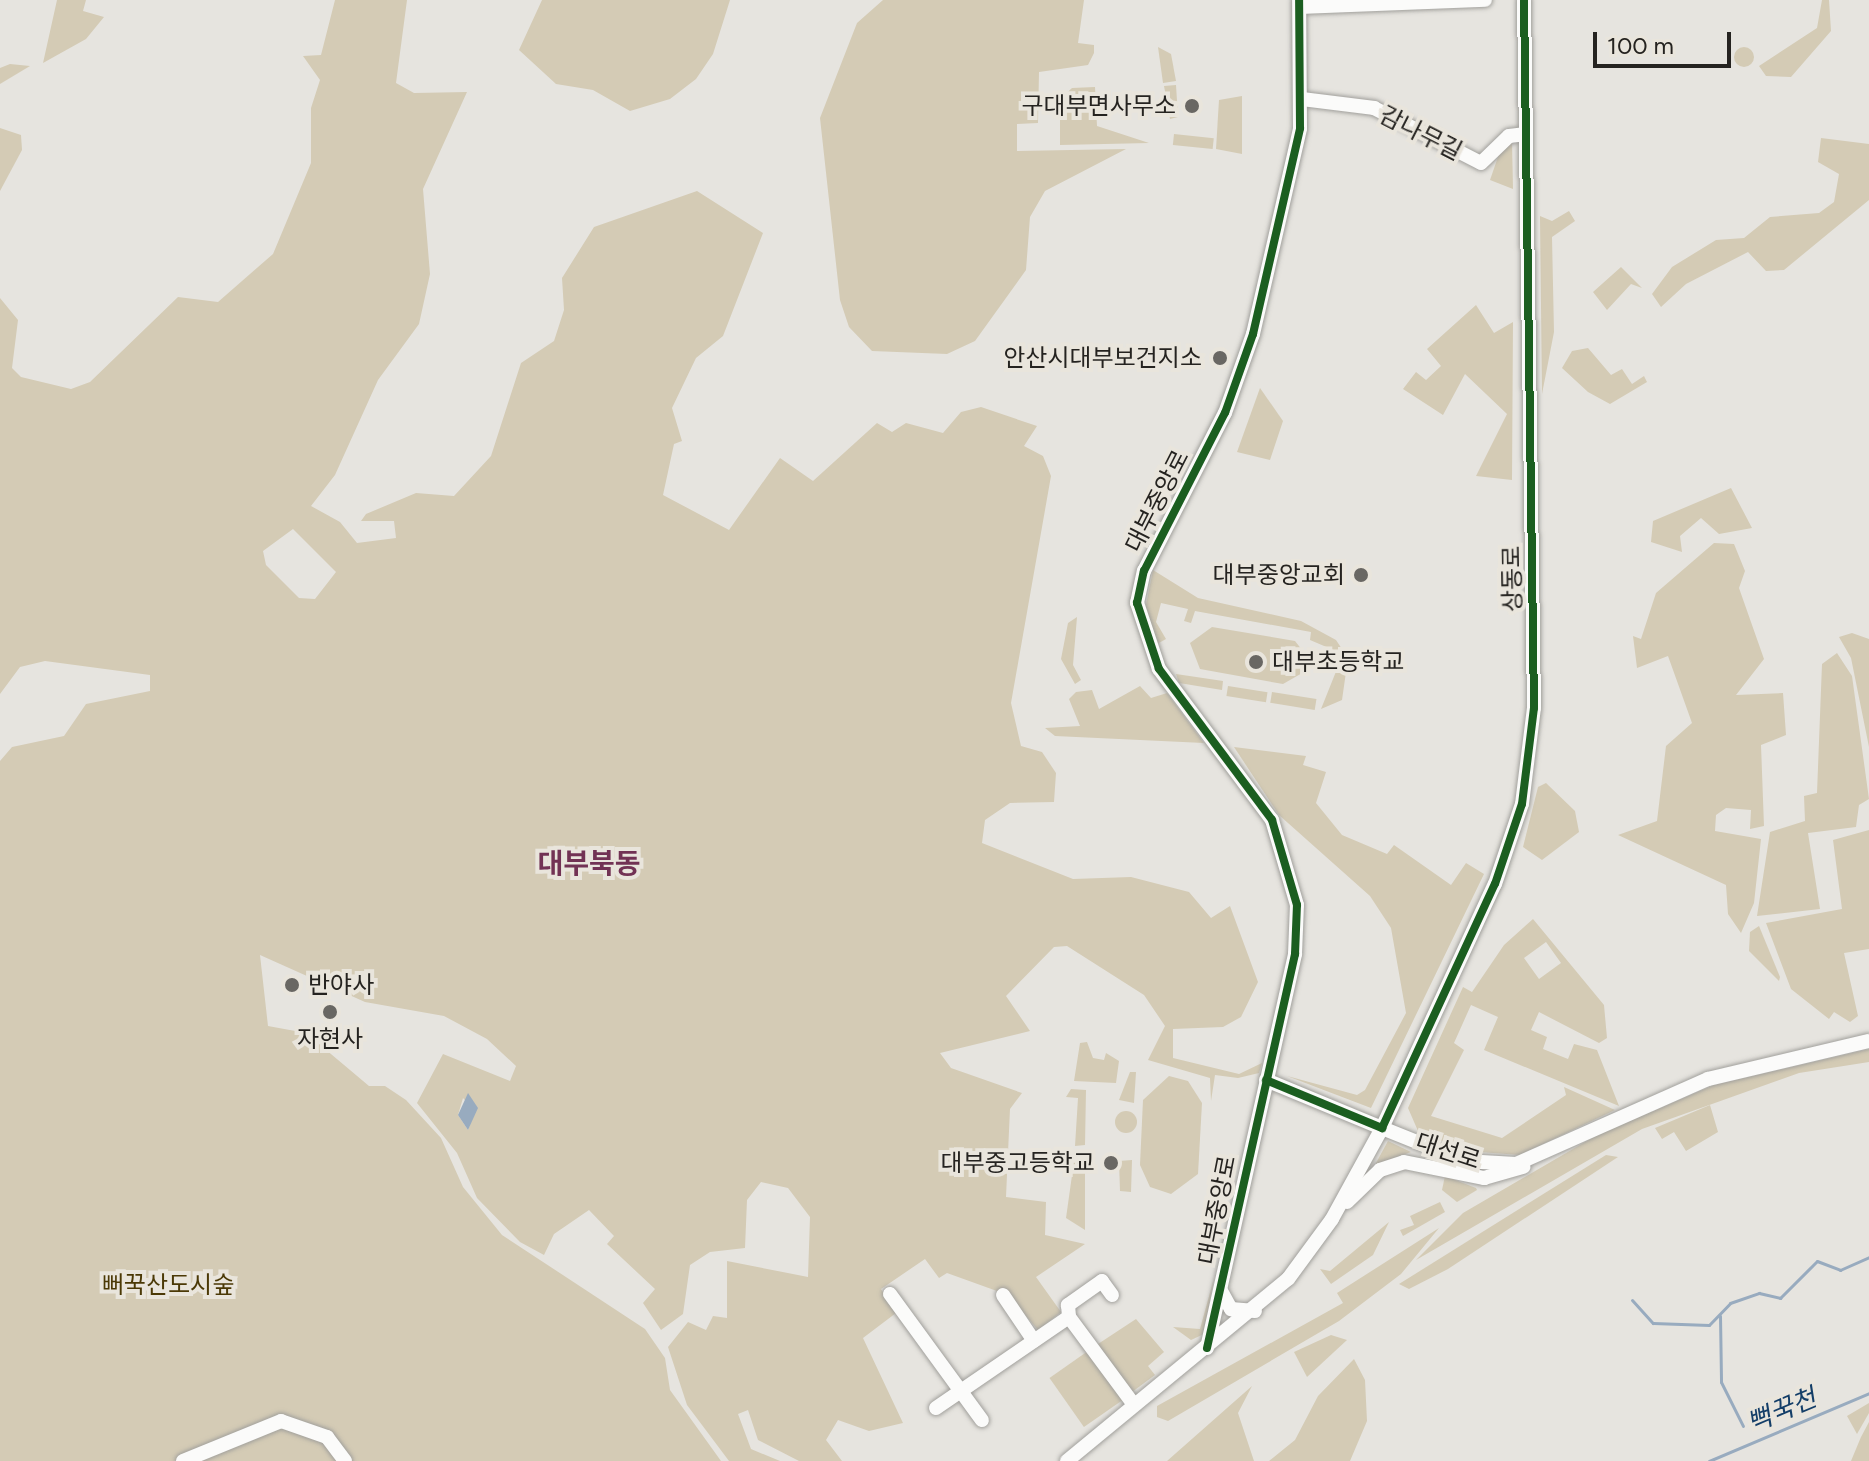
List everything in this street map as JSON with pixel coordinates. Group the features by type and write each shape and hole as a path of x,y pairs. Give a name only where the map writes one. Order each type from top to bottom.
{"street":[{"path":"1300,4 1485,0"},
{"name":"상동로","path":"1382,1128 1502,868 1531,750 1524,0"},
{"name":"대부중앙로","path":"1207,1348 1295,954 1287,856 1263,806 1159,669 1137,603 1144,571 1225,413 1253,334 1302,99 1300,4"},
{"name":"감나무길","path":"1302,99 1374,108 1481,163 1509,136 1526,134"},
{"name":"대선로","path":"1382,1128 1476,1164 1549,1155 1637,1106 1708,1079 1869,1041"},
{"path":"1067,1461 1255,1311 1303,1262 1338,1210 1382,1128 1266,1080"},
{"path":"1338,1210 1390,1165 1419,1162 1484,1178 1549,1155"},
{"path":"1112,1295 1102,1281 1068,1305 1069,1317 1134,1405"},
{"path":"1221,1291 1231,1309 1255,1311"},
{"path":"890,1294 982,1420"},
{"path":"1003,1295 1034,1341"},
{"path":"936,1408 1069,1317"},
{"path":"183,1461 281,1421 327,1437 345,1461"}],"green space":[{"path":"57,0 86,0 83,11 104,17 86,39 43,63"},
{"name":"뻐꾹산도시숲","path":"335,0 407,0 396,83 414,93 467,92 423,189 430,274 419,324 378,380 335,475 311,506 340,522 357,543 396,538 394,521 361,521 366,514 416,493 454,496 491,456 521,363 554,341 564,310 562,278 594,227 697,191 763,233 723,336 696,358 672,408 682,441 674,444 663,495 729,530 780,458 813,481 877,423 892,432 906,423 943,433 961,412 981,407 1037,426 1024,446 1043,456 1051,476 1011,703 1021,746 1042,752 1056,773 1054,802 1010,803 985,820 982,843 1073,879 1131,877 1189,892 1211,918 1230,906 1258,982 1241,1017 1223,1027 1173,1029 1173,1058 1239,1074 1262,1063 1259,1073 1238,1078 1215,1075 1211,1101 1210,1078 1148,1060 1165,1026 1144,995 1067,946 1054,947 1006,996 1030,1031 940,1053 951,1068 1022,1093 1010,1109 1006,1197 1046,1202 1045,1235 1085,1244 1036,1277 1061,1312 1038,1330 1008,1295 947,1273 939,1278 925,1259 881,1289 896,1313 863,1338 903,1423 869,1431 838,1420 826,1440 842,1461 799,1461 758,1440 748,1410 738,1414 751,1449 780,1461 729,1461 687,1405 668,1347 688,1322 706,1330 713,1316 727,1318 727,1261 808,1277 810,1217 788,1188 761,1182 747,1200 745,1248 710,1252 690,1265 683,1314 661,1330 643,1303 655,1289 607,1244 614,1236 589,1210 554,1234 544,1255 520,1242 477,1198 457,1153 417,1103 443,1054 510,1081 516,1066 487,1039 444,1016 365,1002 260,955 268,1026 306,1033 369,1086 385,1086 406,1100 441,1138 463,1187 502,1235 645,1329 665,1358 670,1390 721,1461 347,1461 296,1419 174,1461 0,1461 0,761 12,747 64,736 86,704 150,691 150,675 45,661 20,667 0,694 0,298 18,320 12,368 21,377 71,389 90,382 178,297 218,302 273,254 311,163 311,108 320,80 303,56 321,55","holes":["293,529 336,572 315,599 299,598 266,565 263,551","463,1098 475,1111 468,1130 458,1115"]},
{"path":"542,0 730,0 713,54 696,79 670,99 630,111 593,90 556,84 519,50"},
{"path":"883,0 1084,0 1078,43 1094,45 1094,53 1088,65 1039,72 1038,123 1017,124 1017,151 1126,149 1045,191 1030,217 1026,270 975,341 947,354 872,351 849,327 840,300 820,118 857,23"},
{"path":"1822,0 1829,0 1831,31 1791,77 1766,76 1759,66 1817,28"},
{"path":"1158,47 1171,54 1176,81 1163,83"},
{"path":"1740,47 1748,47 1754,57 1748,67 1740,67 1734,61 1734,53"},
{"path":"10,64 30,66 0,84 0,68"},
{"path":"1176,85 1178,117 1170,119 1164,86"},
{"path":"1095,87 1097,126 1149,143 1060,145 1060,99 1072,88"},
{"path":"1242,96 1242,154 1216,149 1219,100"},
{"path":"0,128 21,135 22,150 0,191"},
{"path":"1174,134 1214,138 1213,149 1173,145"},
{"path":"1821,138 1869,144 1869,200 1784,270 1766,271 1748,252 1686,284 1661,307 1652,294 1672,267 1716,240 1744,238 1770,217 1819,213 1834,202 1839,174 1818,162"},
{"path":"1512,142 1513,189 1490,180 1501,148"},
{"path":"1569,211 1575,221 1552,237 1554,332 1542,394 1540,216 1552,221"},
{"path":"1621,267 1642,288 1631,284 1607,310 1593,292"},
{"path":"1476,305 1494,333 1513,322 1512,480 1476,476 1507,414 1465,374 1443,415 1403,389 1416,372 1426,380 1441,366 1427,349"},
{"path":"1588,348 1611,375 1622,369 1632,384 1644,376 1647,382 1610,404 1588,392 1562,368 1572,351"},
{"path":"1260,388 1283,421 1270,460 1237,452"},
{"path":"1731,488 1752,528 1719,534 1701,518 1680,536 1682,552 1651,542 1653,521"},
{"path":"1714,543 1734,544 1745,571 1739,588 1764,659 1736,695 1783,693 1786,735 1761,745 1764,826 1750,829 1751,810 1726,808 1716,815 1715,831 1761,839 1754,903 1741,933 1728,914 1726,885 1618,835 1657,821 1666,746 1692,723 1668,656 1637,668 1633,636 1641,639 1656,593"},
{"path":"1153,570 1198,598 1301,621 1336,640 1348,658 1342,700 1321,709 1343,654 1310,640 1311,632 1195,611 1191,623 1184,621 1188,609 1161,603 1156,622 1166,639 1157,644 1145,610"},
{"path":"1077,617 1073,665 1081,680 1075,684 1061,659 1068,623"},
{"path":"1212,627 1295,641 1306,655 1304,672 1283,684 1200,669 1190,643"},
{"path":"1852,633 1869,639 1869,747 1851,658 1839,637"},
{"path":"1837,653 1852,676 1869,799 1859,805 1856,827 1808,833 1820,909 1757,916 1770,832 1805,821 1804,796 1817,793 1822,664"},
{"path":"1176,674 1223,681 1222,690 1179,683"},
{"path":"1140,686 1151,698 1167,693 1204,743 1055,736 1045,728 1080,726 1069,699 1076,692 1092,690 1099,709"},
{"path":"1228,686 1268,692 1266,702 1226,696"},
{"path":"1272,692 1316,699 1315,710 1270,703"},
{"path":"1234,747 1306,756 1303,765 1326,772 1316,803 1342,835 1387,854 1394,845 1451,885 1466,863 1484,874 1371,1108 1287,1076 1357,1095 1365,1090 1406,1013 1391,928 1370,896 1279,815"},
{"path":"1546,783 1575,811 1579,832 1542,860 1523,847 1538,787"},
{"path":"1869,830 1869,949 1844,953 1858,1016 1850,1022 1834,1012 1829,1019 1791,989 1766,923 1842,909 1833,840"},
{"path":"1533,919 1604,1005 1607,1038 1599,1043 1539,1012 1531,1030 1547,1037 1543,1049 1568,1059 1574,1044 1597,1050 1619,1106 1484,1050 1498,1017 1471,1005 1454,1043 1464,1050 1431,1116 1502,1138 1566,1095 1564,1087 1615,1110 1520,1155 1466,1151 1418,1131 1408,1108 1463,987 1472,992 1504,945","holes":["1546,942 1561,963 1539,979 1524,958"]},
{"path":"1759,926 1779,981 1749,951 1750,932"},
{"path":"1087,1042 1093,1058 1104,1060 1106,1053 1119,1061 1116,1083 1074,1081 1080,1043"},
{"path":"1869,1049 1869,1062 1799,1073 1642,1129 1416,1260 1463,1213 1597,1135 1714,1085"},
{"path":"1130,1072 1136,1072 1134,1103 1119,1100"},
{"path":"1169,1076 1188,1081 1202,1103 1198,1174 1171,1194 1150,1187 1140,1165 1143,1100"},
{"path":"1071,1089 1086,1090 1085,1145 1075,1146 1078,1098 1066,1097"},
{"path":"1710,1105 1718,1132 1686,1151 1674,1132 1662,1139 1655,1128"},
{"path":"1126,1111 1134,1114 1137,1122 1134,1130 1126,1133 1118,1130 1115,1122 1118,1114"},
{"path":"1388,1141 1411,1152 1376,1165 1376,1163"},
{"path":"1081,1153 1085,1171 1085,1230 1066,1218 1075,1154"},
{"path":"1606,1155 1618,1157 1448,1269 1409,1289 1399,1284"},
{"path":"1132,1160 1131,1192 1120,1191 1119,1161"},
{"path":"1445,1176 1477,1190 1457,1202 1442,1190"},
{"path":"1440,1202 1445,1212 1403,1236 1400,1230 1414,1225 1410,1216"},
{"path":"1389,1222 1373,1255 1331,1284 1320,1269 1330,1271"},
{"path":"1439,1228 1401,1274 1339,1321 1168,1421 1157,1417 1157,1406 1343,1303 1337,1293"},
{"path":"1214,1278 1204,1334 1191,1340 1173,1327 1200,1329"},
{"path":"1136,1319 1164,1352 1148,1366 1155,1375 1132,1392 1098,1344"},
{"path":"1331,1335 1347,1340 1307,1377 1294,1352"},
{"path":"1088,1351 1122,1400 1084,1427 1049,1378"},
{"path":"1354,1359 1365,1380 1367,1421 1350,1461 1269,1461 1295,1440 1318,1396"},
{"path":"1252,1386 1238,1413 1254,1461 1167,1461"},
{"path":"1869,1403 1869,1413 1857,1434 1847,1416"},
{"path":"1869,1422 1869,1461 1851,1461 1861,1437"},
{"path":"273,1425 312,1433 342,1461 193,1461"}],"water":[{"path":"468,1093 478,1108 468,1130 458,1115"}],"waterway":[{"path":"1632,1300 1653,1323 1709,1325 1730,1303 1759,1293 1780,1298 1817,1261 1840,1270 1869,1257"},
{"path":"1720,1316 1721,1382 1743,1426"},
{"name":"뻑꾹천","path":"1709,1461 1869,1393"}],"cycle path":[{"path":"1207,1348 1295,954 1297,905 1272,820 1159,669 1137,603 1144,571 1225,413 1253,334 1300,128 1299,0"},
{"path":"1266,1080 1382,1128 1495,884 1522,804 1534,708 1524,0"}],"place":[{"name":"구대부면사무소","path":"1192,106"},
{"name":"안산시대부보건지소","path":"1220,358"},
{"name":"대부중앙교회","path":"1361,575"},
{"name":"대부초등학교","path":"1256,662"},
{"name":"반야사","path":"292,985"},
{"name":"자현사","path":"330,1012"},
{"name":"대부중고등학교","path":"1111,1163"}],"district":[{"name":"대부북동","path":"589,863"}]}
